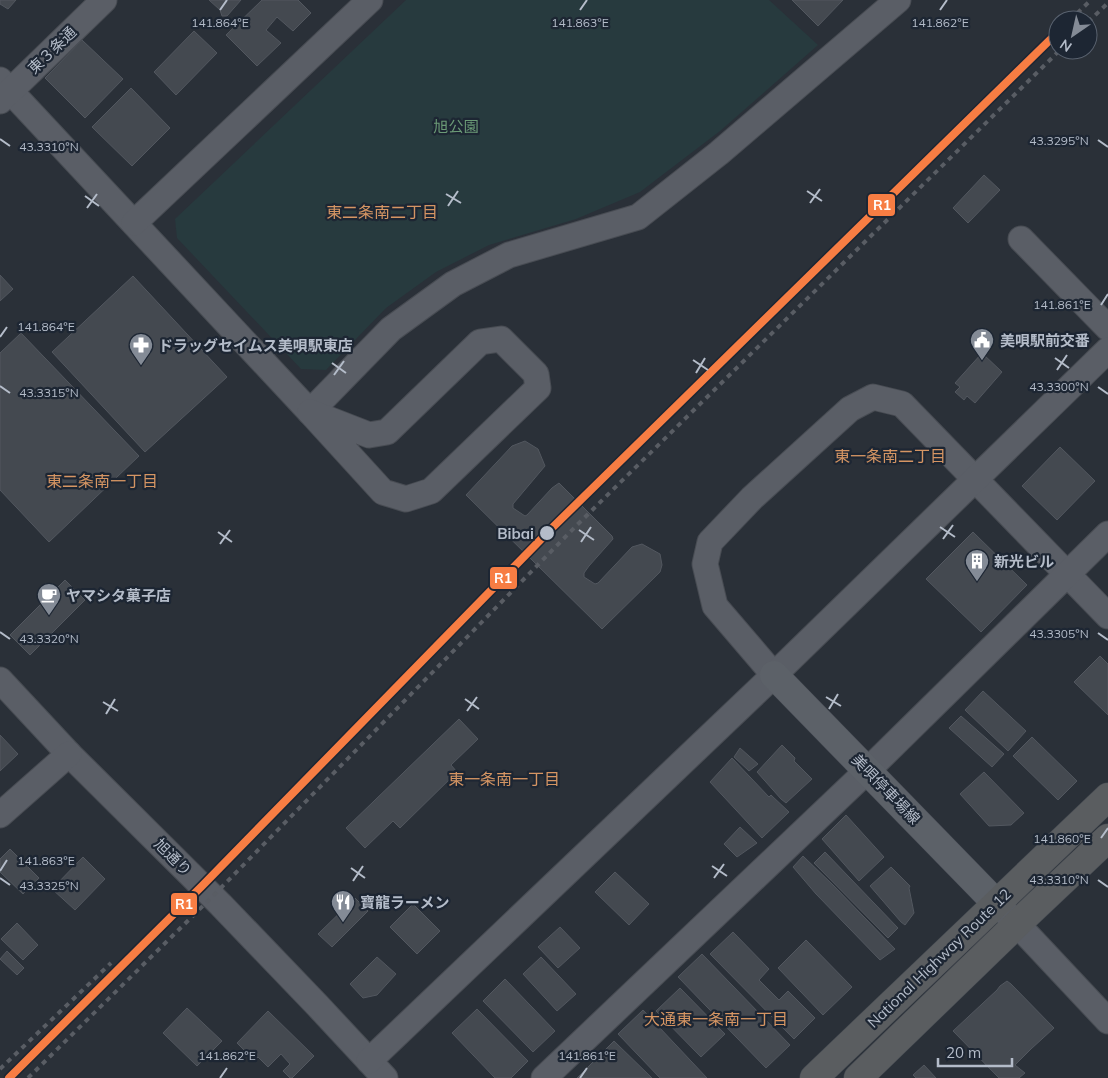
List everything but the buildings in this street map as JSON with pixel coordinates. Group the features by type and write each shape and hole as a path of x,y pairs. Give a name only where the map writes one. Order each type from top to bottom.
{"highway":[{"name":"National Highway Route 12","path":"814,1078 1108,797"},
{"name":"National Highway Route 12","path":"858,1078 1108,838"}],"main road":[{"name":"美唄停車場線","path":"774,675 996,904"}],"street":[{"name":"東３条通","path":"3,91 104,0"},
{"path":"134,223 370,0"},
{"path":"310,412 391,329 453,284 509,255 638,217 719,153 893,1"},
{"path":"3,91 134,223 384,492 406,499 431,491 538,388 536,374 501,339 480,342 387,432 368,435 310,412"},
{"path":"1021,239 1108,328"},
{"path":"377,1070 774,675 1108,350"},
{"path":"774,675 716,606 704,564 710,542 752,498 850,409 873,398 902,404 1108,616"},
{"path":"544,1078 868,770 1108,534"},
{"name":"旭通り","path":"0,680 69,754 228,912 377,1070"},
{"path":"0,815 69,754"},
{"path":"996,904 1108,1021"}],"green space":[{"name":"旭公園","path":"406,0 769,0 818,45 720,131 640,192 576,219 489,245 436,272 386,308 326,370 301,369 177,238 175,219"}],"railway":[{"path":"1080,10 1091,0"},
{"path":"1098,12 1108,3"},
{"path":"9,1078 202,886 553,527 1048,42"},
{"path":"28,1078 212,897 578,524 1050,60"},
{"path":"0,1069 111,963"}],"transit line":[{"name":"R1","path":"9,1078 202,886 553,527 1048,42"}],"place":[{"name":"美唄駅前交番","path":"982,361"},
{"name":"ドラッグセイムス美唄駅東店","path":"141,366"},
{"name":"Bibai","path":"547,533"},
{"name":"新光ビル","path":"977,582"},
{"name":"ヤマシタ菓子店","path":"49,616"},
{"name":"寶龍ラーメン","path":"343,923"}],"district":[{"name":"東二条南二丁目","path":"382,212"},
{"name":"東一条南二丁目","path":"890,456"},
{"name":"東二条南一丁目","path":"102,481"},
{"name":"東一条南一丁目","path":"504,779"},
{"name":"大通東一条南一丁目","path":"716,1019"}]}
